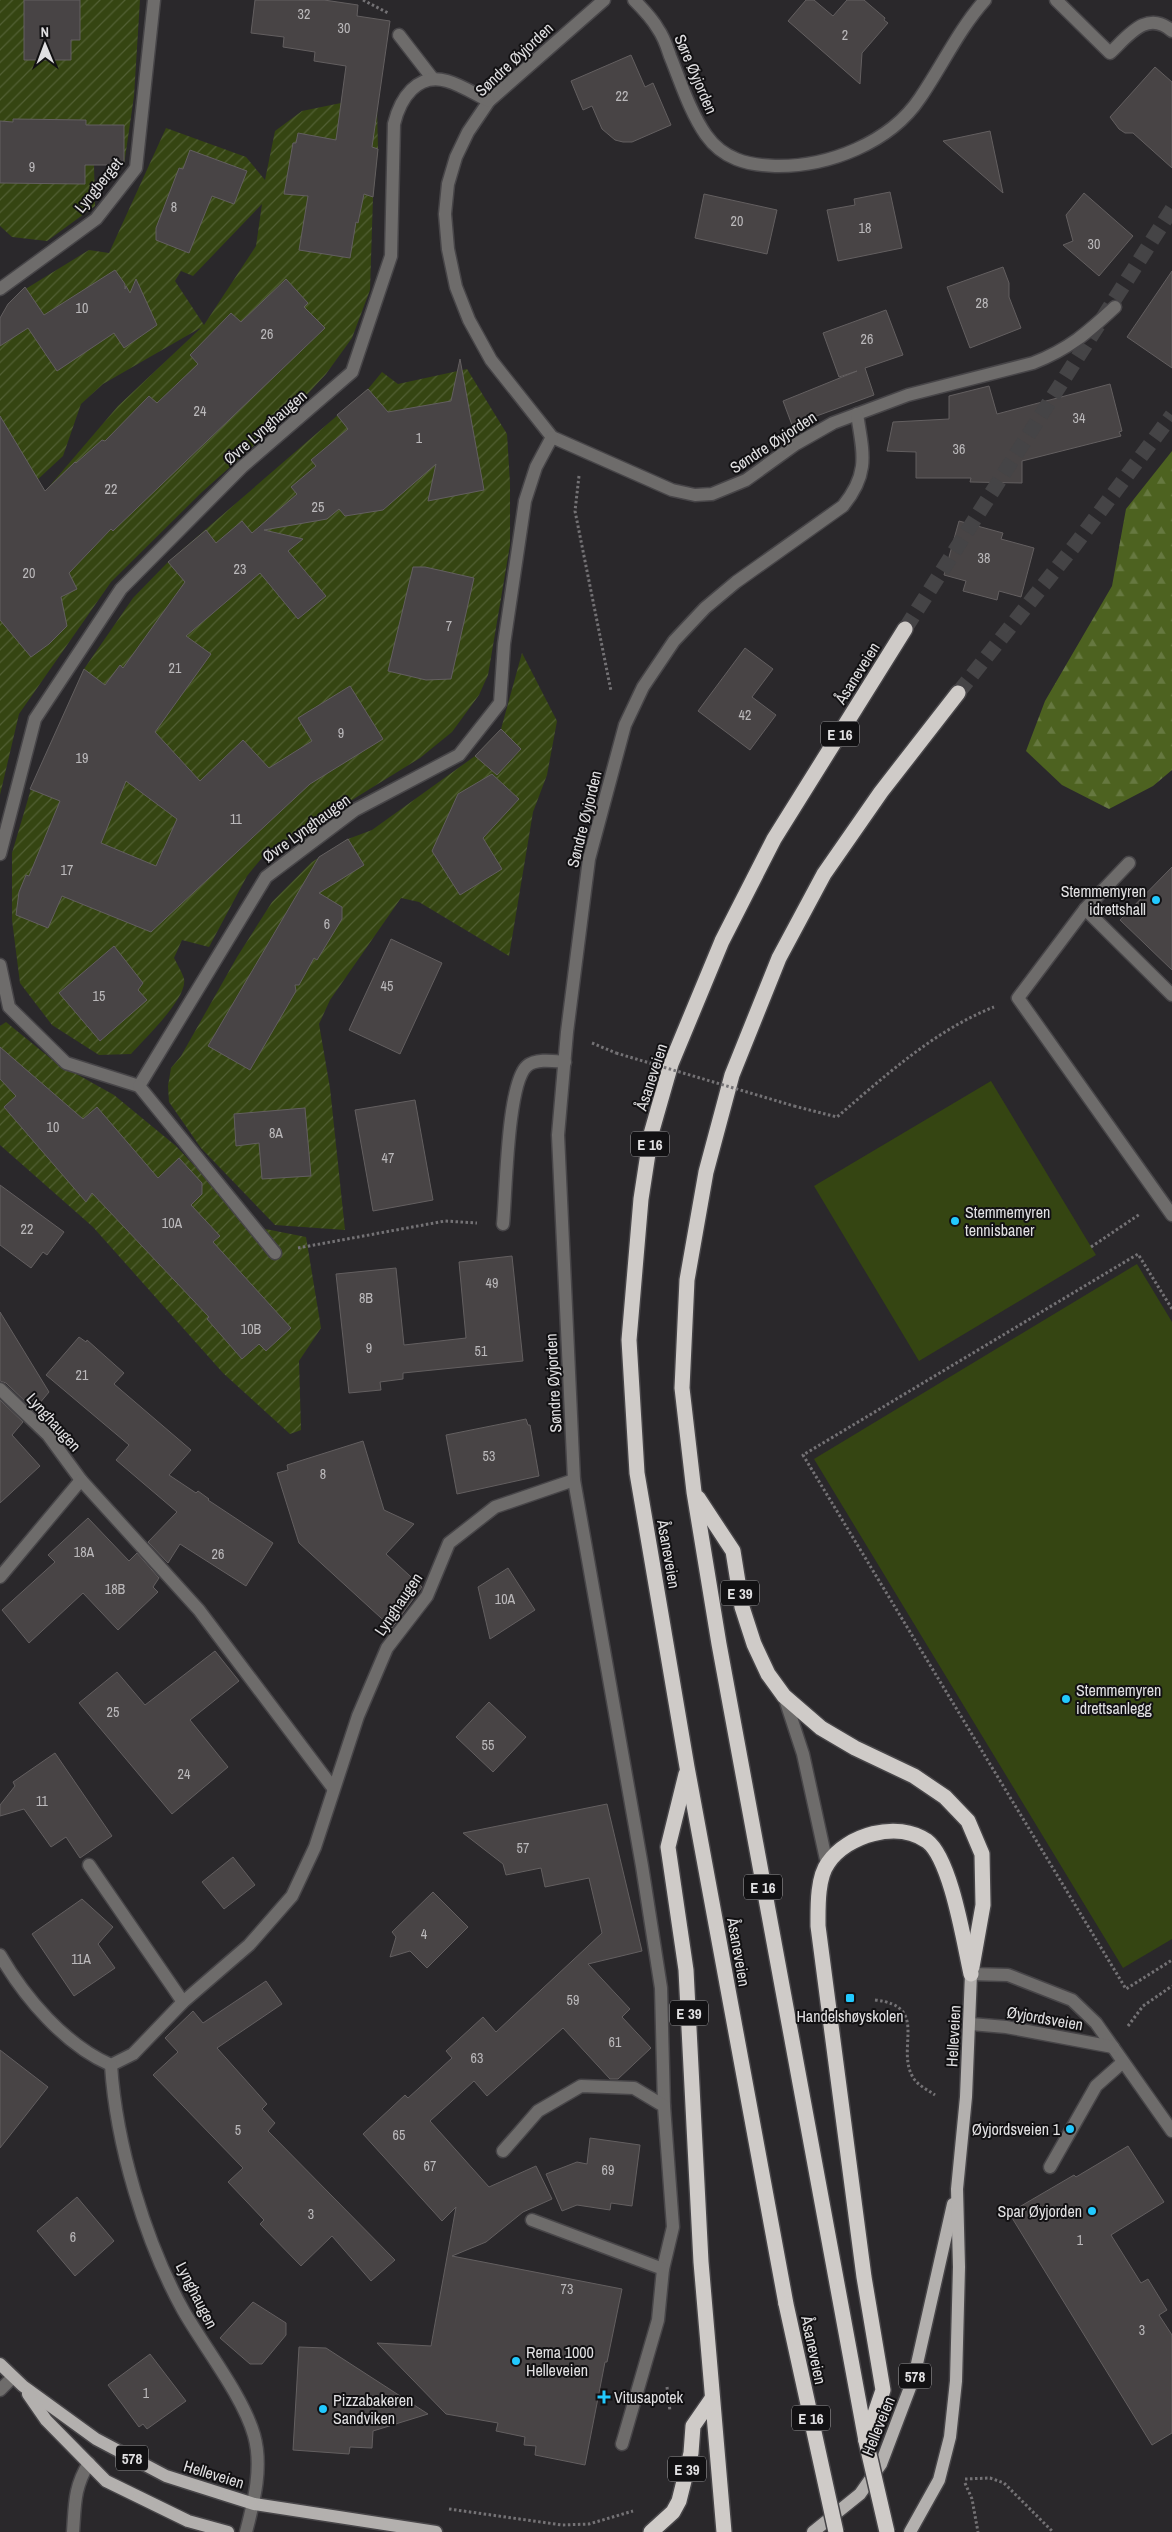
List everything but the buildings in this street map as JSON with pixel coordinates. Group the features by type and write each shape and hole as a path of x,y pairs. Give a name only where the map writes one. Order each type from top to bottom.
{"highway":[{"name":"Åsaneveien","path":"836,2532 786,2304 687,1767 637,1473 629,1340 641,1199 652,1134 671,1064 722,941 774,839 905,629"},
{"name":"Åsaneveien","path":"887,2532 866,2441 835,2281 719,1644 694,1492 682,1388 687,1280 706,1172 732,1075 755,1013 779,958 824,874 881,792 958,693"},
{"name":"E 39","path":"694,1492 733,1551 742,1607 754,1644 768,1674 784,1696 821,1728 855,1748 914,1776 945,1797 968,1821 982,1854 983,1905 971,1974"},
{"name":"E 39","path":"687,1767 668,1847 686,1970 701,2262 711,2400 724,2532"},
{"path":"866,2441 884,2390 864,2278 818,1926 818,1892 827,1864 845,1845 873,1833 902,1832 927,1842 947,1871 971,1974"},
{"name":"E 39","path":"651,2532 673,2512 679,2501 691,2453 693,2426 711,2400"}],"main road":[{"name":"Helleveien","path":"910,2532 939,2480 950,2436 956,2382 958,2326 957,2189 970,2024 971,1974"},
{"name":"Helleveien","path":"813,2532 860,2494 881,2464 895,2431 914,2377 939,2259 957,2189"},
{"name":"Helleveien","path":"4,2371 96,2439 166,2476 254,2504 436,2532"},
{"name":"Helleveien","path":"23,2386 46,2420 106,2481 188,2522 228,2532"}],"street":[{"name":"Lyngberget","path":"0,289 96,219 136,168 154,0"},
{"name":"Søndre Øyjorden","path":"604,0 489,100 456,157 448,184 445,214 448,249 459,295 469,320 490,360 552,437 672,490 695,495 712,494 746,480 813,433 833,422 857,414 863,455 862,474 857,490 843,506 736,582 705,608 674,642 643,686 624,725 589,858 558,1135 574,1480 614,1701 661,1988 664,2106 673,2227 663,2269 658,2320 622,2444"},
{"name":"Søre Øyjorden","path":"634,0 660,30 696,119 707,137 722,153 739,161 784,166 810,164 835,158 862,147 886,132 919,100 985,0"},
{"path":"1056,0 1110,53 1140,25 1154,22 1166,26 1172,31"},
{"path":"399,35 433,79 447,81 489,100"},
{"name":"Øvre Lynghaugen","path":"0,854 35,719 121,589 242,467 352,372 391,256 394,124 398,106 406,95 419,84 433,79"},
{"path":"857,414 908,395 1034,363 1051,356 1067,348 1086,334 1115,307"},
{"name":"Øvre Lynghaugen","path":"139,1086 266,877 355,810 459,755 500,703 504,644 525,501 536,467 552,437"},
{"path":"1129,863 1084,909 1018,998 1172,1215"},
{"path":"1084,909 1172,995"},
{"path":"0,965 9,1007 66,1064 139,1086 275,1252"},
{"path":"504,1224 512,1108 522,1073 528,1065 539,1061 565,1062"},
{"name":"Lynghaugen","path":"0,1389 48,1435 81,1480 199,1610 333,1788"},
{"path":"0,1577 81,1480"},
{"name":"Lynghaugen","path":"246,2532 254,2504 258,2478 254,2436 242,2408 182,2309 149,2233 118,2129 111,2065 133,2054 183,2002 249,1945 292,1896 315,1847 358,1716 387,1648 427,1596 449,1544 495,1507 574,1480"},
{"path":"784,1696 803,1754 827,1864"},
{"path":"89,1865 183,2002"},
{"path":"0,1955 16,1983 72,2043 91,2057 111,2065"},
{"name":"Øyjordsveien","path":"971,1974 1008,1975 1072,2000 1096,2023 1172,2131"},
{"name":"Øyjordsveien","path":"970,2024 1006,2027 1113,2047"},
{"path":"1050,2167 1096,2086 1123,2062"},
{"path":"504,2151 538,2111 581,2086 634,2088 664,2106"},
{"path":"532,2220 663,2269"},
{"path":"0,2390 4,2371"},
{"path":"73,2532 75,2496 79,2480 89,2463"}],"path":[{"path":"582,451 575,511 611,692 610,700"},
{"path":"616,1053 794,1106 838,1117 889,1073 967,1018 1018,998"},
{"path":"1091,1247 1161,1200"},
{"path":"301,1247 445,1221 481,1223"},
{"path":"1172,1308 1138,1254 803,1455 1126,1989 1172,1960"},
{"path":"1113,2047 1143,2006 1172,1986"},
{"path":"874,2000 897,2006 905,2014 909,2033 910,2071 922,2087 936,2095"},
{"path":"666,2384 672,2421"},
{"path":"978,2532 972,2498 963,2480 990,2478 1004,2482 1053,2532"},
{"path":"444,2508 562,2525 589,2524 641,2508"}],"green space":[{"path":"0,0 140,0 134,96 124,165 94,165 95,206 47,241 12,237 0,226"},
{"path":"341,103 377,107 378,149 373,197 370,290 352,338 326,374 288,415 202,492 111,582 19,714 0,795 0,510 41,496 118,406 202,327 103,384 81,404 63,456 36,481 0,497 0,319 19,293 89,250 109,253 166,128 246,157 265,180 275,131 302,111","holes":["262,204 256,246 204,325 175,281 181,271 193,276"]},
{"path":"467,369 507,434 510,483 510,545 488,675 479,695 452,732 420,758 266,853 247,876 209,947 182,940 174,958 184,979 183,987 179,997 164,1018 131,1054 99,1055 52,1025 20,983 12,920 12,853 31,789 84,669 133,598 168,562 368,389 382,372 398,384"},
{"path":"1172,451 1172,770 1153,786 1109,809 1062,785 1026,751 1045,701 1112,586 1126,509"},
{"path":"522,653 557,721 547,775 533,812 509,956 419,902 401,898 330,1000 319,1024 330,1088 345,1230 275,1225 201,1148 169,1102 168,1086 171,1068 181,1056 237,957 272,902 312,862 348,839 372,830 475,756 501,729"},
{"path":"6,1022 55,1062 114,1095 176,1146 250,1226 306,1237 321,1328 299,1361 301,1430 290,1434 223,1373 93,1227 0,1145 0,1026"},
{"name":"Stemmemyren tennisbaner","path":"991,1081 1096,1255 919,1361 814,1186"},
{"name":"Stemmemyren idrettsanlegg","path":"1137,1264 1172,1322 1172,1939 1123,1968 814,1459"}],"tunnel":[{"path":"905,629 1172,209"},
{"path":"958,693 1075,545 1172,415"}],"place":[{"name":"Stemmemyren idrettshall","path":"1156,900"},
{"name":"Stemmemyren tennisbaner","path":"955,1221"},
{"name":"Stemmemyren idrettsanlegg","path":"1066,1699"},
{"name":"Handelshøyskolen","path":"850,1998"},
{"name":"Øyjordsveien 1","path":"1070,2129"},
{"name":"Spar Øyjorden","path":"1092,2211"},
{"name":"Rema 1000 Helleveien","path":"516,2361"},
{"name":"Vitusapotek","path":"604,2397"},
{"name":"Pizzabakeren Sandviken","path":"323,2409"}]}
